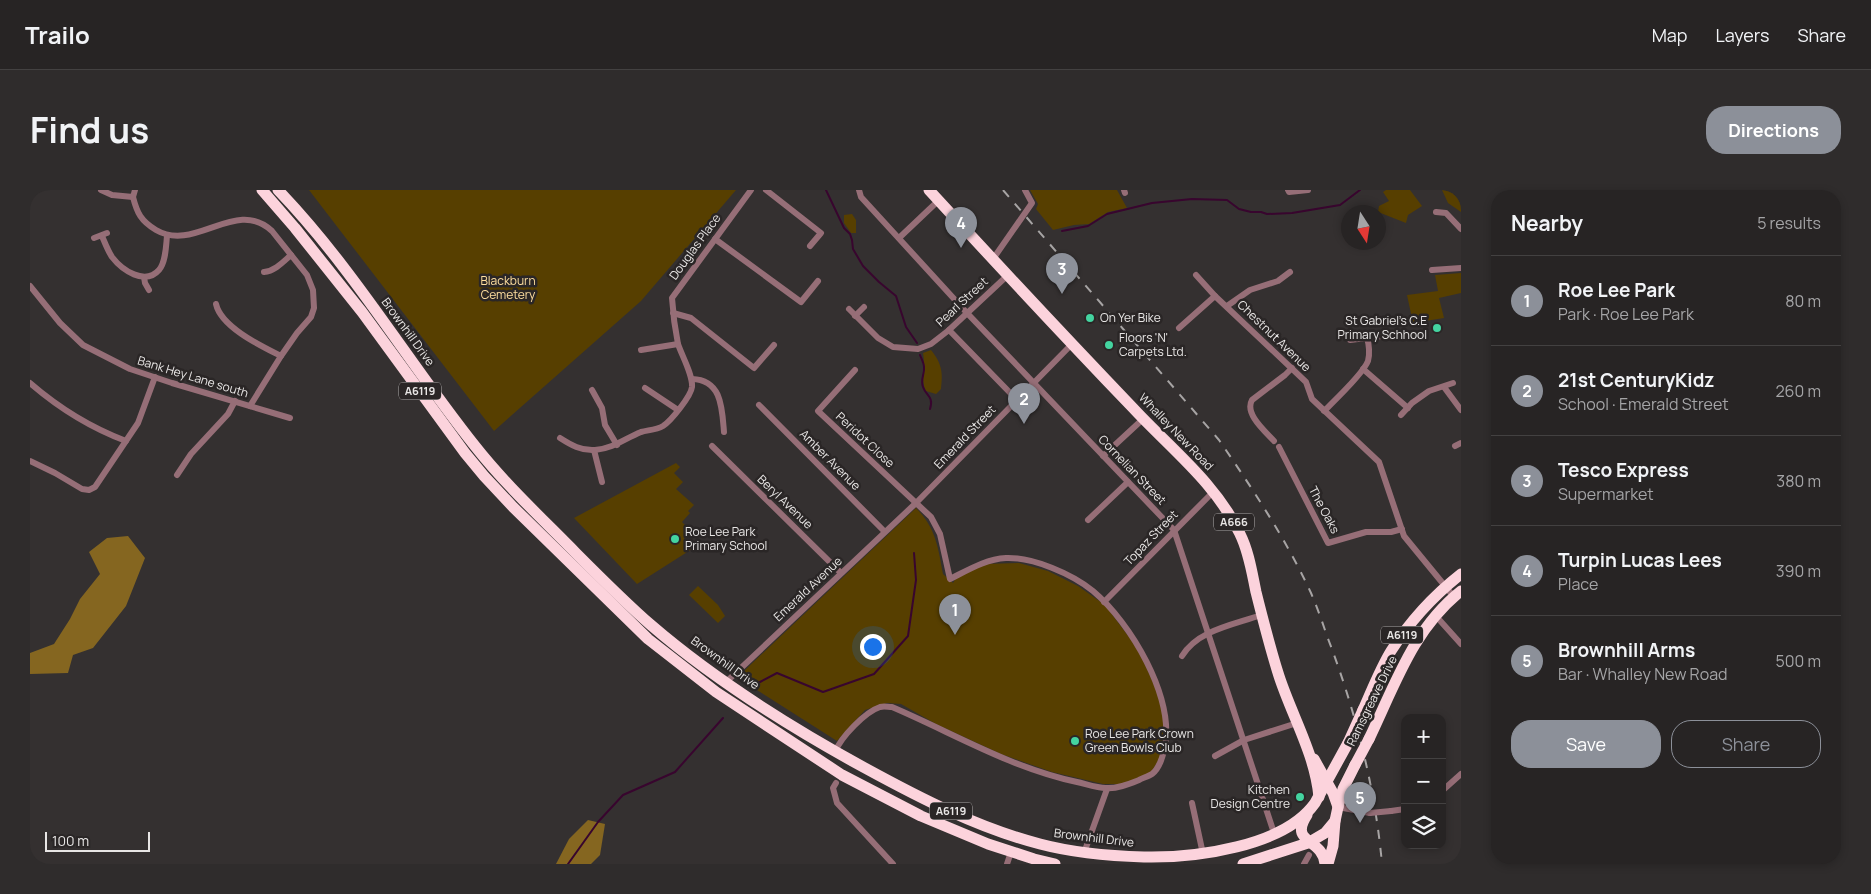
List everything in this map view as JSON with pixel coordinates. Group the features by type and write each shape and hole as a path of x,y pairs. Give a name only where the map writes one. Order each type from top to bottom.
{"highway":[{"name":"Brownhill Drive","path":"262,190 296,228 362,312 465,453 484,476 513,507 648,639 716,692 842,775 920,816 1011,852 1054,864"},
{"name":"Brownhill Drive","path":"278,190 338,259 447,410 499,475 606,584 652,625 726,682 835,752 903,789 985,827 1041,844 1084,853 1160,857 1203,854 1243,845 1274,833 1295,822 1315,804"},
{"name":"Whalley New Road","path":"928,190 1143,419 1214,491 1241,536 1247,554 1261,615 1281,684 1308,750 1318,787 1315,804"},
{"name":"Ramsgreave Drive","path":"1328,781 1348,743 1390,652 1421,610 1461,574"},
{"name":"Ramsgreave Drive","path":"1338,807 1343,789 1408,658 1435,615 1457,594"},
{"name":"Whalley New Road","path":"1308,750 1328,781 1338,807"},
{"name":"A6119","path":"1315,804 1328,781"},
{"path":"1322,800 1338,807 1333,846 1326,864 1322,853 1316,845 1308,842 1301,829 1315,804 1322,800"},
{"path":"1243,864 1308,842 1325,833 1335,822"}],"street":[{"path":"101,190 112,195 134,193 137,212 145,222 167,236 175,237 194,234 234,220 256,221 266,226 291,254 275,269 270,272 264,272"},
{"name":"Douglas Place","path":"692,379 678,344 672,313 672,298 751,190"},
{"path":"766,190 821,233 810,246"},
{"name":"Cornelian Street","path":"859,190 861,197 967,313 1174,530 1274,833"},
{"path":"993,259 1032,203 1025,190"},
{"path":"1288,190 1289,192 1308,190"},
{"path":"899,238 938,201"},
{"path":"1436,212 1446,213 1461,229"},
{"path":"101,236 108,251 118,264 132,273 144,277 155,273 162,266 167,236"},
{"path":"715,239 801,302 818,282"},
{"name":"Bank Hey Lane south","path":"250,406 281,356 311,317 314,308 314,295 311,284 307,275 291,254"},
{"path":"1432,270 1461,268"},
{"path":"275,269 277,276"},
{"path":"1227,306 1250,290 1278,281 1290,272"},
{"name":"Pearl Street","path":"855,316 878,338 893,347 918,349 931,344 949,330 1008,275"},
{"name":"Chestnut Avenue","path":"1196,275 1215,296 1306,382 1312,399 1382,466 1404,536 1445,587 1457,594"},
{"path":"144,277 149,290"},
{"name":"Bank Hey Lane south","path":"30,286 60,323 83,344 130,369 290,418"},
{"path":"1179,328 1215,296"},
{"path":"216,304 218,312 240,332 281,356"},
{"path":"849,309 855,316 864,307"},
{"path":"672,313 691,318 754,368 774,345"},
{"path":"949,330 1017,400"},
{"path":"1350,340 1390,335"},
{"path":"1324,411 1363,369 1368,360 1369,343 1366,338"},
{"path":"641,350 678,344"},
{"name":"Emerald Street","path":"916,503 1072,344"},
{"path":"1274,441 1253,416 1249,405 1252,400 1285,376 1292,368"},
{"path":"1363,369 1408,408"},
{"name":"Peridot Close","path":"855,370 818,411 916,503"},
{"path":"30,460 78,488 89,490 99,484 138,423 155,378"},
{"path":"560,438 577,448 594,450 617,445 640,433 662,427 689,395 692,390 692,379 703,380 714,389 720,399 724,432"},
{"path":"30,383 62,409 98,430 126,441"},
{"path":"1401,415 1429,391 1444,388 1453,383"},
{"path":"645,388 678,410"},
{"path":"1444,388 1461,410"},
{"path":"592,390 602,408 605,425 617,445"},
{"path":"177,475 191,454 228,414 234,401"},
{"name":"Amber Avenue","path":"759,404 884,532"},
{"path":"1103,456 1143,419"},
{"name":"Beryl Avenue","path":"712,446 842,573"},
{"name":"The Oaks","path":"1279,447 1328,543 1366,532 1391,532 1402,529"},
{"path":"594,450 602,482"},
{"path":"1088,520 1128,482"},
{"name":"Topaz Street","path":"1104,602 1214,491"},
{"path":"835,752 845,736 858,722 872,711 881,707 892,707 1015,764 1060,778 1107,788 1128,785 1153,773 1163,756 1166,740 1166,721 1162,699 1139,647 1123,622 1104,602 1082,583 1038,563 1022,560 1006,558 992,560 950,579 940,534 931,517 916,503"},
{"name":"Emerald Avenue","path":"716,692 916,503"},
{"path":"1182,656 1194,642 1209,633 1261,615"},
{"path":"1435,615 1461,644"},
{"path":"1215,756 1244,740 1297,723"},
{"path":"1446,787 1461,774"},
{"path":"836,783 833,788 837,802 893,864"},
{"path":"1084,853 1107,788"},
{"path":"1192,803 1203,854"},
{"path":"1338,807 1370,813 1401,810"},
{"path":"1007,864 1011,852"},
{"path":"1304,864 1309,855"}],"green space":[{"name":"Blackburn Cemetery","path":"309,190 736,190 641,301 494,431"},
{"path":"1030,190 1117,190 1127,208 1108,212 1089,224 1053,230 1036,209 1038,204"},
{"path":"1386,190 1410,190 1422,206 1408,215 1406,223 1386,215 1386,205 1381,205 1389,201 1383,192"},
{"path":"1442,190 1461,190 1461,212 1448,203"},
{"path":"852,214 856,220 856,233 851,233 844,223 844,215"},
{"path":"1461,273 1461,293 1439,298 1444,318 1413,323 1407,295 1438,291 1435,275"},
{"path":"931,350 940,364 942,373 941,389 936,394 926,391 923,382 923,353"},
{"path":"676,463 680,467 674,473 683,482 676,489 694,505 682,522 691,531 684,538 692,549 637,584 574,518"},
{"path":"916,508 923,515 935,538 943,574 953,583 956,578 984,564 1019,563 1048,571 1078,586 1105,605 1138,649 1161,700 1165,721 1161,756 1152,771 1140,778 1121,784 1103,784 1052,772 1001,754 936,724 901,704 887,703 865,710 837,741 746,683 742,675 745,670"},
{"path":"698,586 718,605 725,616 718,623 689,595"}],"shaded area":[{"path":"128,536 145,558 126,606 93,648 73,655 68,673 30,674 30,653 54,644 80,599 100,574 89,552 107,538"},
{"path":"588,820 605,824 600,855 591,864 556,864 569,839"}],"waterway":[{"path":"826,190 844,228 850,234 853,249 863,266 896,296 906,327 917,343"},
{"path":"1062,231 1088,226 1107,214 1152,203 1192,199 1227,200 1239,209 1251,212 1267,214 1292,213 1340,205 1360,190"},
{"path":"920,355 924,367 922,384 931,401 930,409"},
{"path":"760,682 777,673 823,692 874,674 908,636 916,580 914,553"},
{"path":"568,864 598,822 623,795 675,772 723,718"}],"railway":[{"path":"1003,190 1219,440 1256,495 1291,553 1311,593 1355,720 1369,777 1382,864"}],"place":[{"name":"Turpin Lucas Lees","path":"961,248"},
{"name":"Tesco Express","path":"1062,294"},
{"name":"On Yer Bike","path":"1090,318"},
{"name":"St Gabriel's C.E Primary Schhool","path":"1437,328"},
{"name":"Floors 'N' Carpets Ltd.","path":"1109,345"},
{"name":"21st CenturyKidz","path":"1024,424"},
{"name":"Roe Lee Park Primary School","path":"675,539"},
{"name":"Roe Lee Park","path":"955,635"},
{"name":"Roe Lee Park Crown Green Bowls Club","path":"1075,741"},
{"name":"Kitchen Design Centre","path":"1300,797"},
{"name":"Brownhill Arms","path":"1360,823"}]}
